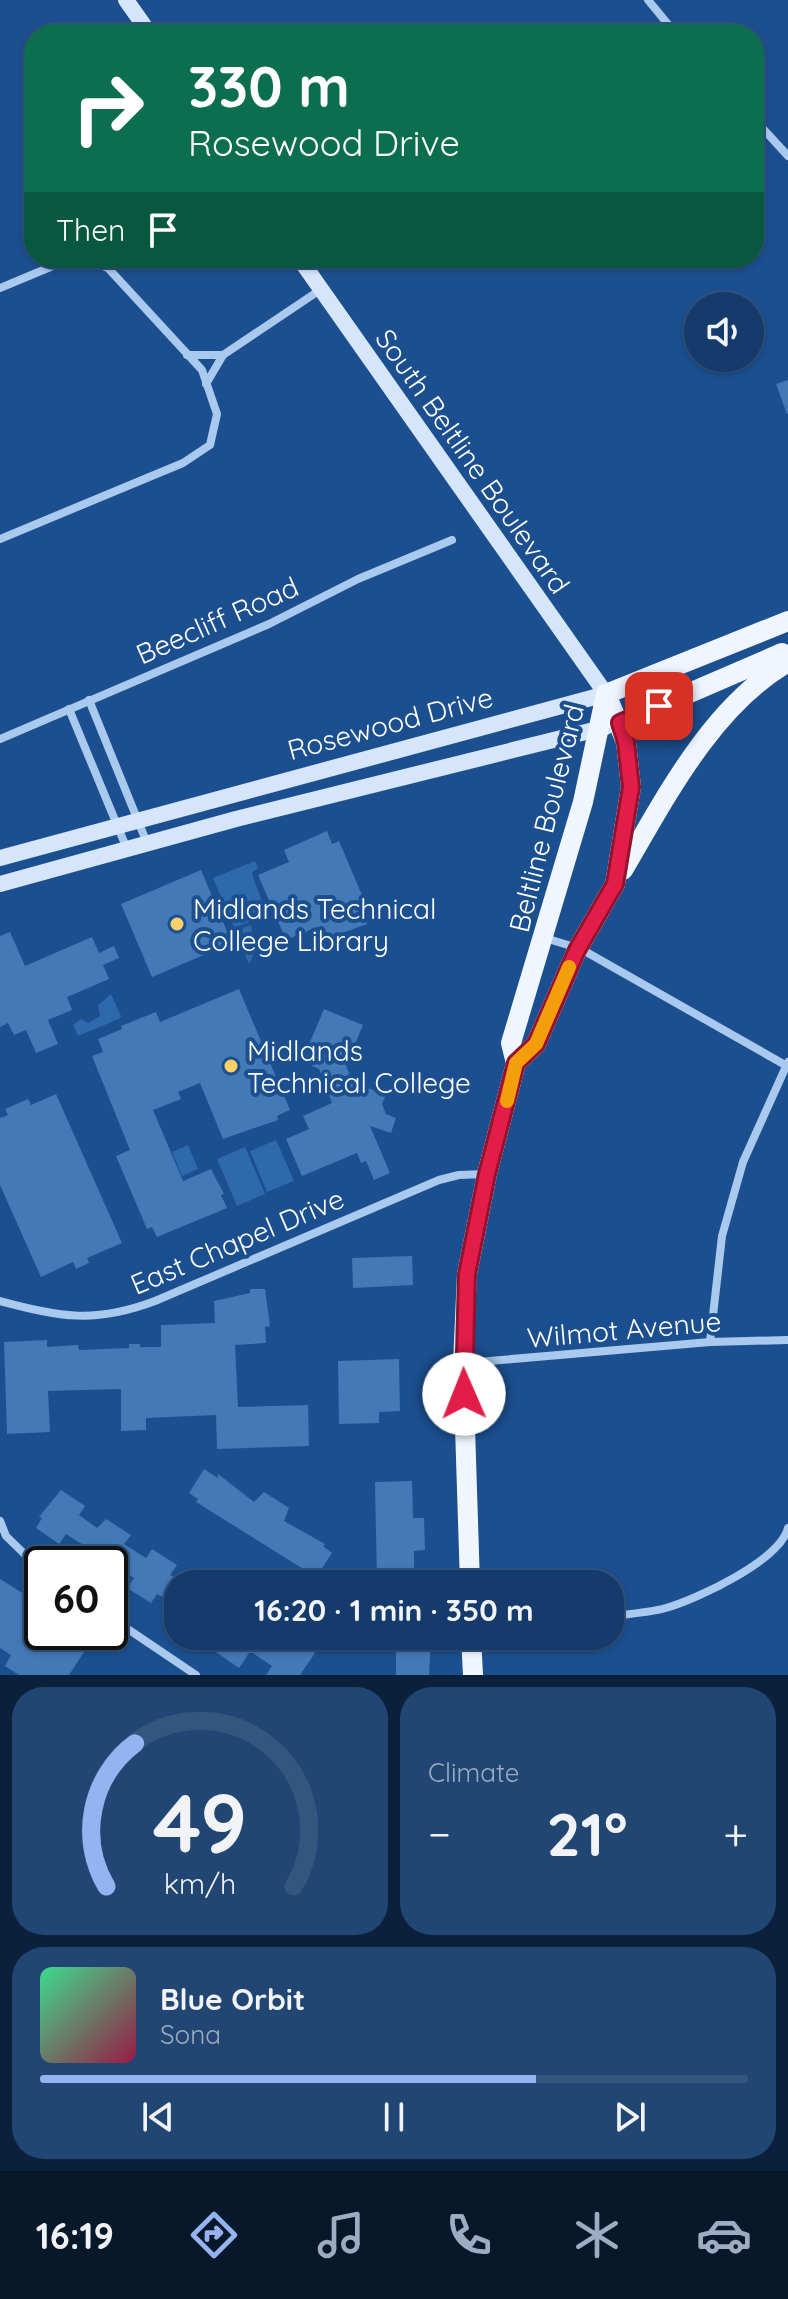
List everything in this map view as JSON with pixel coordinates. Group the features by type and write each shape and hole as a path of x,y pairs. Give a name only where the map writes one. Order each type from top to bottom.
{"main road":[{"path":"126,0 143,24"},
{"name":"South Beltline Boulevard","path":"306,268 408,409 476,513 606,694"},
{"name":"Rosewood Drive","path":"0,858 606,694 788,621"},
{"name":"Rosewood Drive","path":"0,884 598,730 788,650"},
{"path":"615,884 688,759 764,676 788,662"},
{"name":"Beltline Boulevard","path":"516,1063 536,1044 578,949 615,884 631,787 626,742 606,694"},
{"name":"Beltline Boulevard","path":"470,1570 463,1364 467,1274 487,1174 516,1063 511,1043 545,938 583,802 606,694"},
{"path":"472,1650 473,1675"}],"street":[{"path":"648,0 668,24"},
{"path":"764,130 788,156"},
{"path":"0,288 48,268"},
{"path":"0,539 183,463 210,445 217,414 202,370 108,268"},
{"path":"206,384 223,355 320,290"},
{"path":"187,355 223,355"},
{"name":"Beecliff Road","path":"0,739 452,540"},
{"path":"89,700 147,844"},
{"path":"69,709 127,850"},
{"path":"545,938 578,949 787,1064 743,1162 722,1236 710,1342"},
{"name":"East Chapel Drive","path":"0,1301 82,1318 128,1310 439,1180 459,1175 487,1174"},
{"name":"Wilmot Avenue","path":"463,1364 710,1342 788,1340"},
{"path":"0,1521 6,1536 24,1554"},
{"path":"624,1614 666,1608 743,1573 786,1541 788,1528"},
{"path":"128,1629 196,1675"}],"shaded area":[{"path":"255,861 258,868 252,873 267,915 234,928 213,878"},
{"path":"251,925 255,952 249,964 235,931"},
{"path":"111,994 121,1016 119,1019 78,1036 73,1025 81,1019 88,1023 100,1016 98,1005"},
{"path":"276,1140 294,1181 267,1192 250,1151"},
{"path":"188,1145 198,1169 182,1176 172,1152"},
{"path":"245,1147 265,1194 237,1206 217,1159"}],"building":[{"path":"788,380 788,414 787,414 776,384"},
{"path":"327,831 332,844 339,841 367,907 361,910 367,924 323,940 317,927 286,940 258,875 289,862 284,850"},
{"name":"Midlands Technical College Library","path":"201,870 232,943 152,977 121,904"},
{"path":"10,932 25,966 92,937 99,953 114,946 119,958 103,965 109,979 67,997 72,1010 48,1020 58,1044 36,1053 26,1030 14,1035 8,1023 0,1027 0,936"},
{"path":"239,989 290,1110 277,1116 278,1120 223,1139 200,1083 178,1092 181,1099 153,1110 183,1181 211,1169 224,1194 221,1195 227,1208 157,1237 152,1227 147,1229 116,1156 130,1150 92,1056 103,1052 98,1039 122,1029 121,1026 156,1012 160,1022"},
{"path":"324,1009 363,1025 346,1066 353,1082 386,1095 382,1104 386,1114 396,1118 391,1133 370,1126 390,1173 374,1180 366,1161 361,1163 357,1153 302,1176 286,1139 309,1129 303,1116 332,1103 319,1069 312,1066 318,1053 307,1049"},
{"path":"56,1094 122,1243 87,1258 89,1263 76,1269 73,1262 41,1277 0,1185 0,1118 8,1115 5,1109 28,1099 31,1105"},
{"path":"412,1256 413,1285 353,1288 352,1258"},
{"path":"250,1289 265,1289 270,1326 265,1327 266,1343 235,1345 238,1407 308,1405 309,1446 217,1449 216,1415 146,1418 146,1430 121,1431 121,1389 48,1391 50,1432 7,1434 4,1342 47,1340 47,1347 78,1345 79,1350 129,1348 129,1344 161,1347 161,1325 215,1323 214,1301 250,1293"},
{"path":"399,1359 400,1411 379,1412 379,1423 339,1424 338,1361"},
{"path":"204,1469 218,1478 218,1474 254,1502 264,1492 289,1508 284,1521 325,1544 323,1546 332,1553 321,1570 305,1570 196,1502 198,1499 189,1493"},
{"path":"412,1481 413,1518 424,1518 425,1550 414,1551 414,1570 377,1570 375,1482"},
{"path":"61,1490 85,1506 79,1515 97,1528 106,1519 131,1535 124,1544 127,1546 85,1546 66,1534 59,1544 36,1528 42,1518 39,1517"},
{"path":"128,1547 146,1558 152,1549 177,1565 174,1570 164,1570 164,1598 157,1594 151,1603 128,1589 134,1578 128,1574"},
{"path":"0,1579 24,1594 24,1650 85,1650 69,1675 19,1675 5,1666 11,1655 0,1648"},
{"path":"310,1650 315,1653 300,1675 266,1675 272,1666 253,1653 249,1653 239,1668 216,1652"},
{"path":"396,1650 430,1650 429,1675 396,1675"}],"slow traffic":[{"path":"507,1101 516,1063 536,1044 569,967"}],"place":[{"name":"Midlands Technical College Library","path":"177,924"},
{"name":"Midlands Technical College","path":"231,1066"}],"route":[{"path":"464,1394 467,1274 487,1174 516,1063 536,1044 577,950 615,884 631,787 626,742 620,723 659,706"}]}
